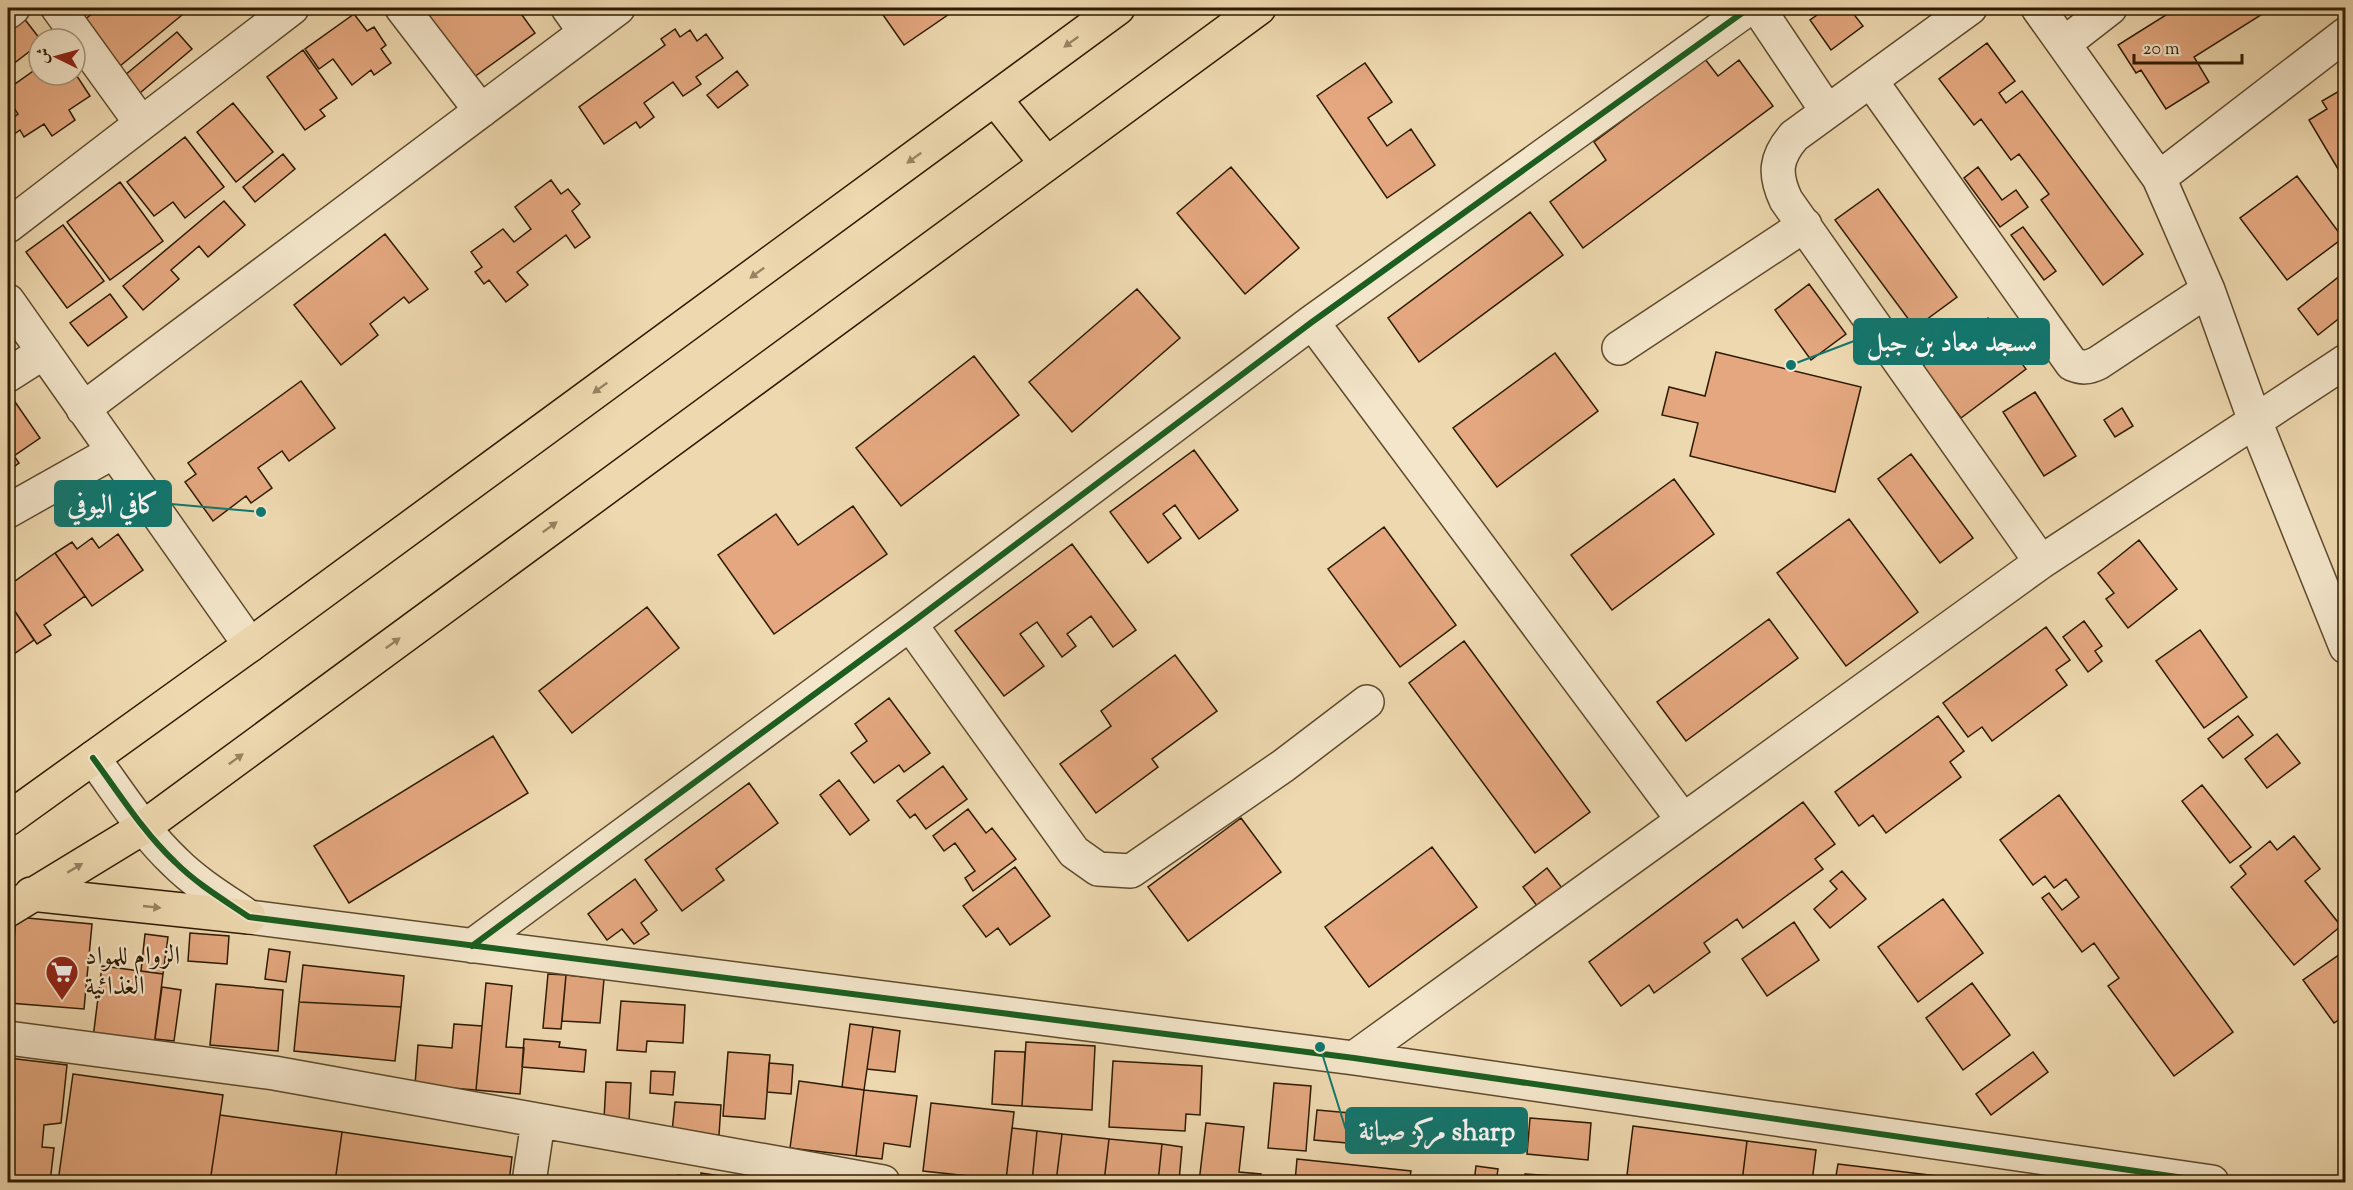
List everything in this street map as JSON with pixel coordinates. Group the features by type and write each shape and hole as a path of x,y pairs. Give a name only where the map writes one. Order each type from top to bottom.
{"main road":[{"path":"8,819 1118,8"},
{"path":"19,902 144,827 1259,8"},
{"path":"995,99 1046,163"},
{"path":"19,902 249,917"}],"street":[{"path":"8,12 13,8"},
{"path":"57,8 141,123"},
{"path":"8,226 292,8"},
{"path":"402,8 481,111"},
{"path":"83,409 481,111 576,20 618,8"},
{"path":"472,946 910,624 1312,322 1749,8"},
{"path":"1758,8 1827,111"},
{"path":"1970,8 1794,136 1782,149 1778,166 1779,184 1786,200 2041,562"},
{"path":"2038,8 2159,178 2208,290 2255,421 2342,630"},
{"path":"2065,43 2110,8"},
{"path":"2159,178 2346,34"},
{"path":"1871,81 2072,364 2080,368 2098,363 2208,290"},
{"path":"1619,348 1805,225"},
{"path":"8,302 249,645"},
{"path":"1312,322 1683,820"},
{"path":"8,375 44,352"},
{"path":"1354,1058 2041,562 2346,361"},
{"path":"8,511 113,452"},
{"path":"910,624 1074,852 1098,868 1131,871 1283,766 1367,702"},
{"path":"93,758 144,827 175,862 207,889 249,917 1354,1058 2212,1182"},
{"path":"8,1038 274,1073 884,1182"},
{"path":"529,1182 538,1122"}],"building":[{"path":"16,8 31,27 27,27 27,53 8,68 8,14"},
{"path":"99,8 176,8 182,15 120,66 83,21"},
{"path":"418,8 517,8 535,33 470,80"},
{"path":"888,8 958,8 904,45 881,12"},
{"path":"1827,8 1849,8 1863,26 1831,50 1810,20"},
{"path":"2177,8 2272,8 2194,57 2209,82 2166,109 2141,70 2136,73 2118,45"},
{"path":"354,14 367,31 374,27 386,45 381,49 391,63 374,75 371,70 352,85 333,59 319,69 305,49"},
{"path":"675,29 680,37 690,30 697,41 706,34 723,58 696,77 701,84 683,96 673,82 644,103 654,117 640,128 636,122 604,144 579,107 665,45 661,39"},
{"path":"177,32 192,49 134,98 119,80"},
{"path":"1987,43 2015,81 1999,93 2006,103 2022,91 2143,254 2103,285 2041,200 2049,194 2019,154 2011,160 1981,119 1974,125 1939,79"},
{"path":"303,50 337,98 320,110 325,116 305,130 267,77"},
{"path":"1705,59 1718,76 1739,60 1773,106 1583,248 1550,202 1606,160 1594,142"},
{"path":"1365,63 1392,102 1368,118 1387,146 1411,129 1435,165 1387,198 1317,96"},
{"path":"737,71 748,85 718,108 707,95"},
{"path":"27,76 27,87 84,87 90,96 69,110 75,120 52,136 44,124 24,137 20,130 13,135 8,127 8,122 18,114 8,99 8,89"},
{"path":"2346,87 2346,165 2338,169 2309,120 2327,109 2322,101"},
{"path":"233,103 273,152 236,182 197,132"},
{"path":"185,137 224,187 185,218 173,202 154,216 127,182"},
{"path":"283,154 295,169 255,202 243,187"},
{"path":"1231,167 1299,248 1245,294 1177,213"},
{"path":"1978,167 2002,200 2016,190 2028,207 2000,227 1964,178"},
{"path":"2297,176 2343,238 2287,280 2240,218"},
{"path":"551,180 561,194 568,189 580,204 572,211 590,237 575,248 566,235 517,272 528,285 506,302 489,280 484,284 475,272 482,267 471,252 503,229 514,242 531,229 515,207"},
{"path":"120,182 163,241 110,280 67,222"},
{"path":"1878,189 1957,297 1915,328 1835,220"},
{"path":"224,201 245,225 208,257 199,246 171,270 179,279 143,310 123,286"},
{"path":"1530,212 1563,255 1419,362 1388,318"},
{"path":"63,225 104,281 67,308 26,252"},
{"path":"2023,227 2056,271 2044,280 2011,235"},
{"path":"385,234 428,289 409,303 404,297 370,324 378,335 341,365 294,305"},
{"path":"2346,271 2346,313 2318,335 2298,309"},
{"path":"1809,284 1846,334 1811,360 1775,310"},
{"path":"1137,289 1180,338 1072,432 1029,382"},
{"path":"110,294 127,317 88,346 70,323"},
{"path":"1988,318 2026,369 1961,418 1923,366"},
{"path":"1716,352 1861,387 1835,492 1690,456 1698,423 1662,415 1669,387 1705,396"},
{"path":"1555,353 1598,411 1497,487 1453,428"},
{"path":"974,356 1019,415 901,506 856,448"},
{"path":"301,381 335,428 289,461 282,451 258,468 272,488 251,503 246,496 213,521 185,482 196,474 188,463"},
{"path":"2035,392 2076,456 2044,476 2003,412"},
{"path":"13,399 40,438 14,456 19,463 8,471 8,402"},
{"path":"2122,408 2133,426 2115,437 2104,420"},
{"path":"1194,450 1238,510 1199,539 1175,505 1163,514 1181,538 1148,563 1110,512"},
{"path":"1911,454 1973,538 1940,563 1878,479"},
{"path":"1674,479 1714,534 1612,610 1571,555"},
{"path":"853,506 887,554 774,634 718,555 776,514 798,545"},
{"path":"1849,519 1918,612 1846,666 1777,573"},
{"path":"1384,527 1456,625 1400,667 1328,569"},
{"path":"118,534 143,570 92,606 55,553 72,542 77,549 92,538 99,548"},
{"path":"2139,540 2177,589 2128,628 2106,599 2114,593 2098,573"},
{"path":"1072,544 1136,630 1113,647 1091,616 1067,634 1076,646 1062,657 1037,622 1020,634 1044,666 1004,696 955,631"},
{"path":"55,553 85,596 44,625 51,635 37,644 8,601 8,586"},
{"path":"8,601 34,640 8,658"},
{"path":"647,607 679,648 572,733 539,691"},
{"path":"1769,619 1798,658 1686,741 1657,702"},
{"path":"2084,621 2102,646 2095,651 2102,661 2088,672 2063,637"},
{"path":"2046,627 2070,660 2056,670 2067,685 1992,741 1982,727 1968,737 1943,703"},
{"path":"2200,630 2247,697 2204,728 2156,661"},
{"path":"1464,641 1590,812 1535,853 1409,683"},
{"path":"1175,655 1217,711 1152,759 1158,767 1096,813 1060,764 1111,726 1101,711"},
{"path":"889,698 930,753 904,772 899,765 874,783 851,753 867,741 855,724"},
{"path":"1938,716 1964,751 1950,762 1961,777 1886,833 1873,815 1859,826 1835,792"},
{"path":"2238,716 2253,735 2223,758 2208,739"},
{"path":"2277,734 2300,763 2267,788 2245,759"},
{"path":"493,736 528,793 349,903 314,846"},
{"path":"943,766 967,799 926,829 915,814 910,818 897,801"},
{"path":"839,780 869,820 850,835 820,795"},
{"path":"749,783 778,823 716,869 724,880 682,911 645,860"},
{"path":"2202,785 2251,847 2230,863 2182,801"},
{"path":"2059,795 2233,1032 2174,1076 2108,986 2119,978 2094,943 2082,952 2042,898 2049,893 2062,910 2079,897 2066,879 2054,888 2045,876 2033,885 2000,840"},
{"path":"1803,802 1835,844 1815,859 1823,869 1743,928 1737,919 1704,943 1710,952 1654,993 1649,985 1621,1006 1589,962"},
{"path":"968,809 986,833 992,828 1016,859 973,891 965,878 975,871 955,843 944,851 933,836"},
{"path":"1241,818 1281,872 1188,941 1148,887"},
{"path":"2294,836 2320,869 2305,881 2341,926 2294,965 2231,887 2246,874 2240,866 2270,841 2277,850"},
{"path":"1432,847 1477,907 1369,987 1325,927"},
{"path":"1015,867 1050,916 1010,945 998,928 986,937 963,906"},
{"path":"1547,868 1565,892 1540,910 1523,887"},
{"path":"1842,871 1866,899 1830,928 1814,909 1837,889 1830,881"},
{"path":"635,879 657,910 641,923 649,934 634,944 622,929 607,940 588,914"},
{"path":"1943,899 1983,953 1918,1002 1878,947"},
{"path":"16,917 92,924 84,1009 9,1003"},
{"path":"1794,922 1819,960 1767,996 1742,959"},
{"path":"190,933 229,936 227,964 188,961"},
{"path":"145,934 168,937 163,974 141,971"},
{"path":"269,949 290,952 286,982 265,979"},
{"path":"2346,950 2346,1015 2334,1023 2303,980"},
{"path":"303,965 404,976 401,1007 299,1002"},
{"path":"102,966 163,974 154,1046 93,1038"},
{"path":"548,974 566,975 561,1029 543,1028"},
{"path":"566,975 604,979 600,1023 562,1021"},
{"path":"486,983 512,986 506,1047 524,1048 520,1094 476,1090"},
{"path":"1972,983 2010,1035 1963,1070 1926,1018"},
{"path":"216,984 283,990 278,1051 210,1045"},
{"path":"162,987 181,990 174,1041 155,1039"},
{"path":"621,1001 685,1005 683,1043 647,1041 646,1052 617,1050"},
{"path":"299,1002 401,1007 395,1061 294,1051"},
{"path":"454,1024 482,1026 476,1090 415,1085 418,1045 452,1048"},
{"path":"850,1024 873,1027 864,1090 842,1087"},
{"path":"873,1027 900,1031 895,1072 867,1069"},
{"path":"524,1039 560,1042 559,1047 586,1050 584,1072 522,1067"},
{"path":"1026,1042 1095,1046 1092,1110 1022,1106"},
{"path":"995,1051 1025,1052 1022,1106 992,1104"},
{"path":"728,1052 770,1055 765,1119 723,1116"},
{"path":"2033,1052 2048,1072 1991,1115 1976,1094"},
{"path":"8,1058 67,1065 61,1123 44,1125 42,1147 54,1148 50,1182 8,1182"},
{"path":"1113,1061 1202,1066 1200,1115 1186,1114 1185,1131 1109,1127"},
{"path":"769,1063 793,1065 791,1094 767,1092"},
{"path":"651,1071 675,1072 673,1095 650,1093"},
{"path":"73,1074 223,1095 210,1182 58,1182"},
{"path":"799,1081 864,1090 856,1156 790,1148"},
{"path":"606,1082 631,1083 629,1121 604,1119"},
{"path":"1274,1083 1311,1086 1306,1151 1268,1148"},
{"path":"864,1090 917,1096 910,1147 884,1143 882,1159 856,1156"},
{"path":"675,1102 721,1105 719,1135 672,1132"},
{"path":"931,1103 1014,1112 1006,1180 923,1171"},
{"path":"1317,1110 1417,1119 1414,1149 1314,1140"},
{"path":"220,1115 342,1132 335,1182 210,1182"},
{"path":"1530,1118 1591,1123 1588,1160 1527,1154"},
{"path":"1206,1123 1244,1127 1239,1172 1261,1174 1260,1182 1199,1182"},
{"path":"1633,1126 1747,1141 1742,1182 1684,1182 1627,1175"},
{"path":"1012,1128 1037,1131 1032,1182 1006,1180"},
{"path":"1037,1131 1062,1134 1056,1182 1032,1182"},
{"path":"342,1132 512,1157 509,1182 335,1182"},
{"path":"1062,1134 1109,1139 1104,1182 1056,1182"},
{"path":"1109,1139 1162,1144 1158,1182 1104,1182"},
{"path":"1747,1141 1816,1150 1812,1182 1742,1182"},
{"path":"1162,1144 1182,1147 1179,1181 1197,1182 1158,1182"},
{"path":"1297,1159 1411,1171 1409,1182 1295,1182"},
{"path":"1838,1164 1962,1179 1962,1182 1835,1182"},
{"path":"1476,1166 1498,1169 1496,1182 1474,1182"},
{"path":"701,1173 720,1176 720,1182 677,1182 678,1175 701,1178"},
{"path":"1525,1174 1603,1179 1603,1182 1524,1182"}],"cycle path":[{"path":"472,946 910,624 1312,322 1749,8"},
{"path":"93,758 163,850 183,870 249,917 1354,1058 2212,1182"}],"place":[{"name":"مسجد معاد بن جبل","path":"1791,365"},
{"name":"كافي اليوفي","path":"261,512"},
{"name":"الزوام للمواد الغذائية","path":"62,1001"},
{"name":"مركز صيانة sharp","path":"1320,1047"}]}
